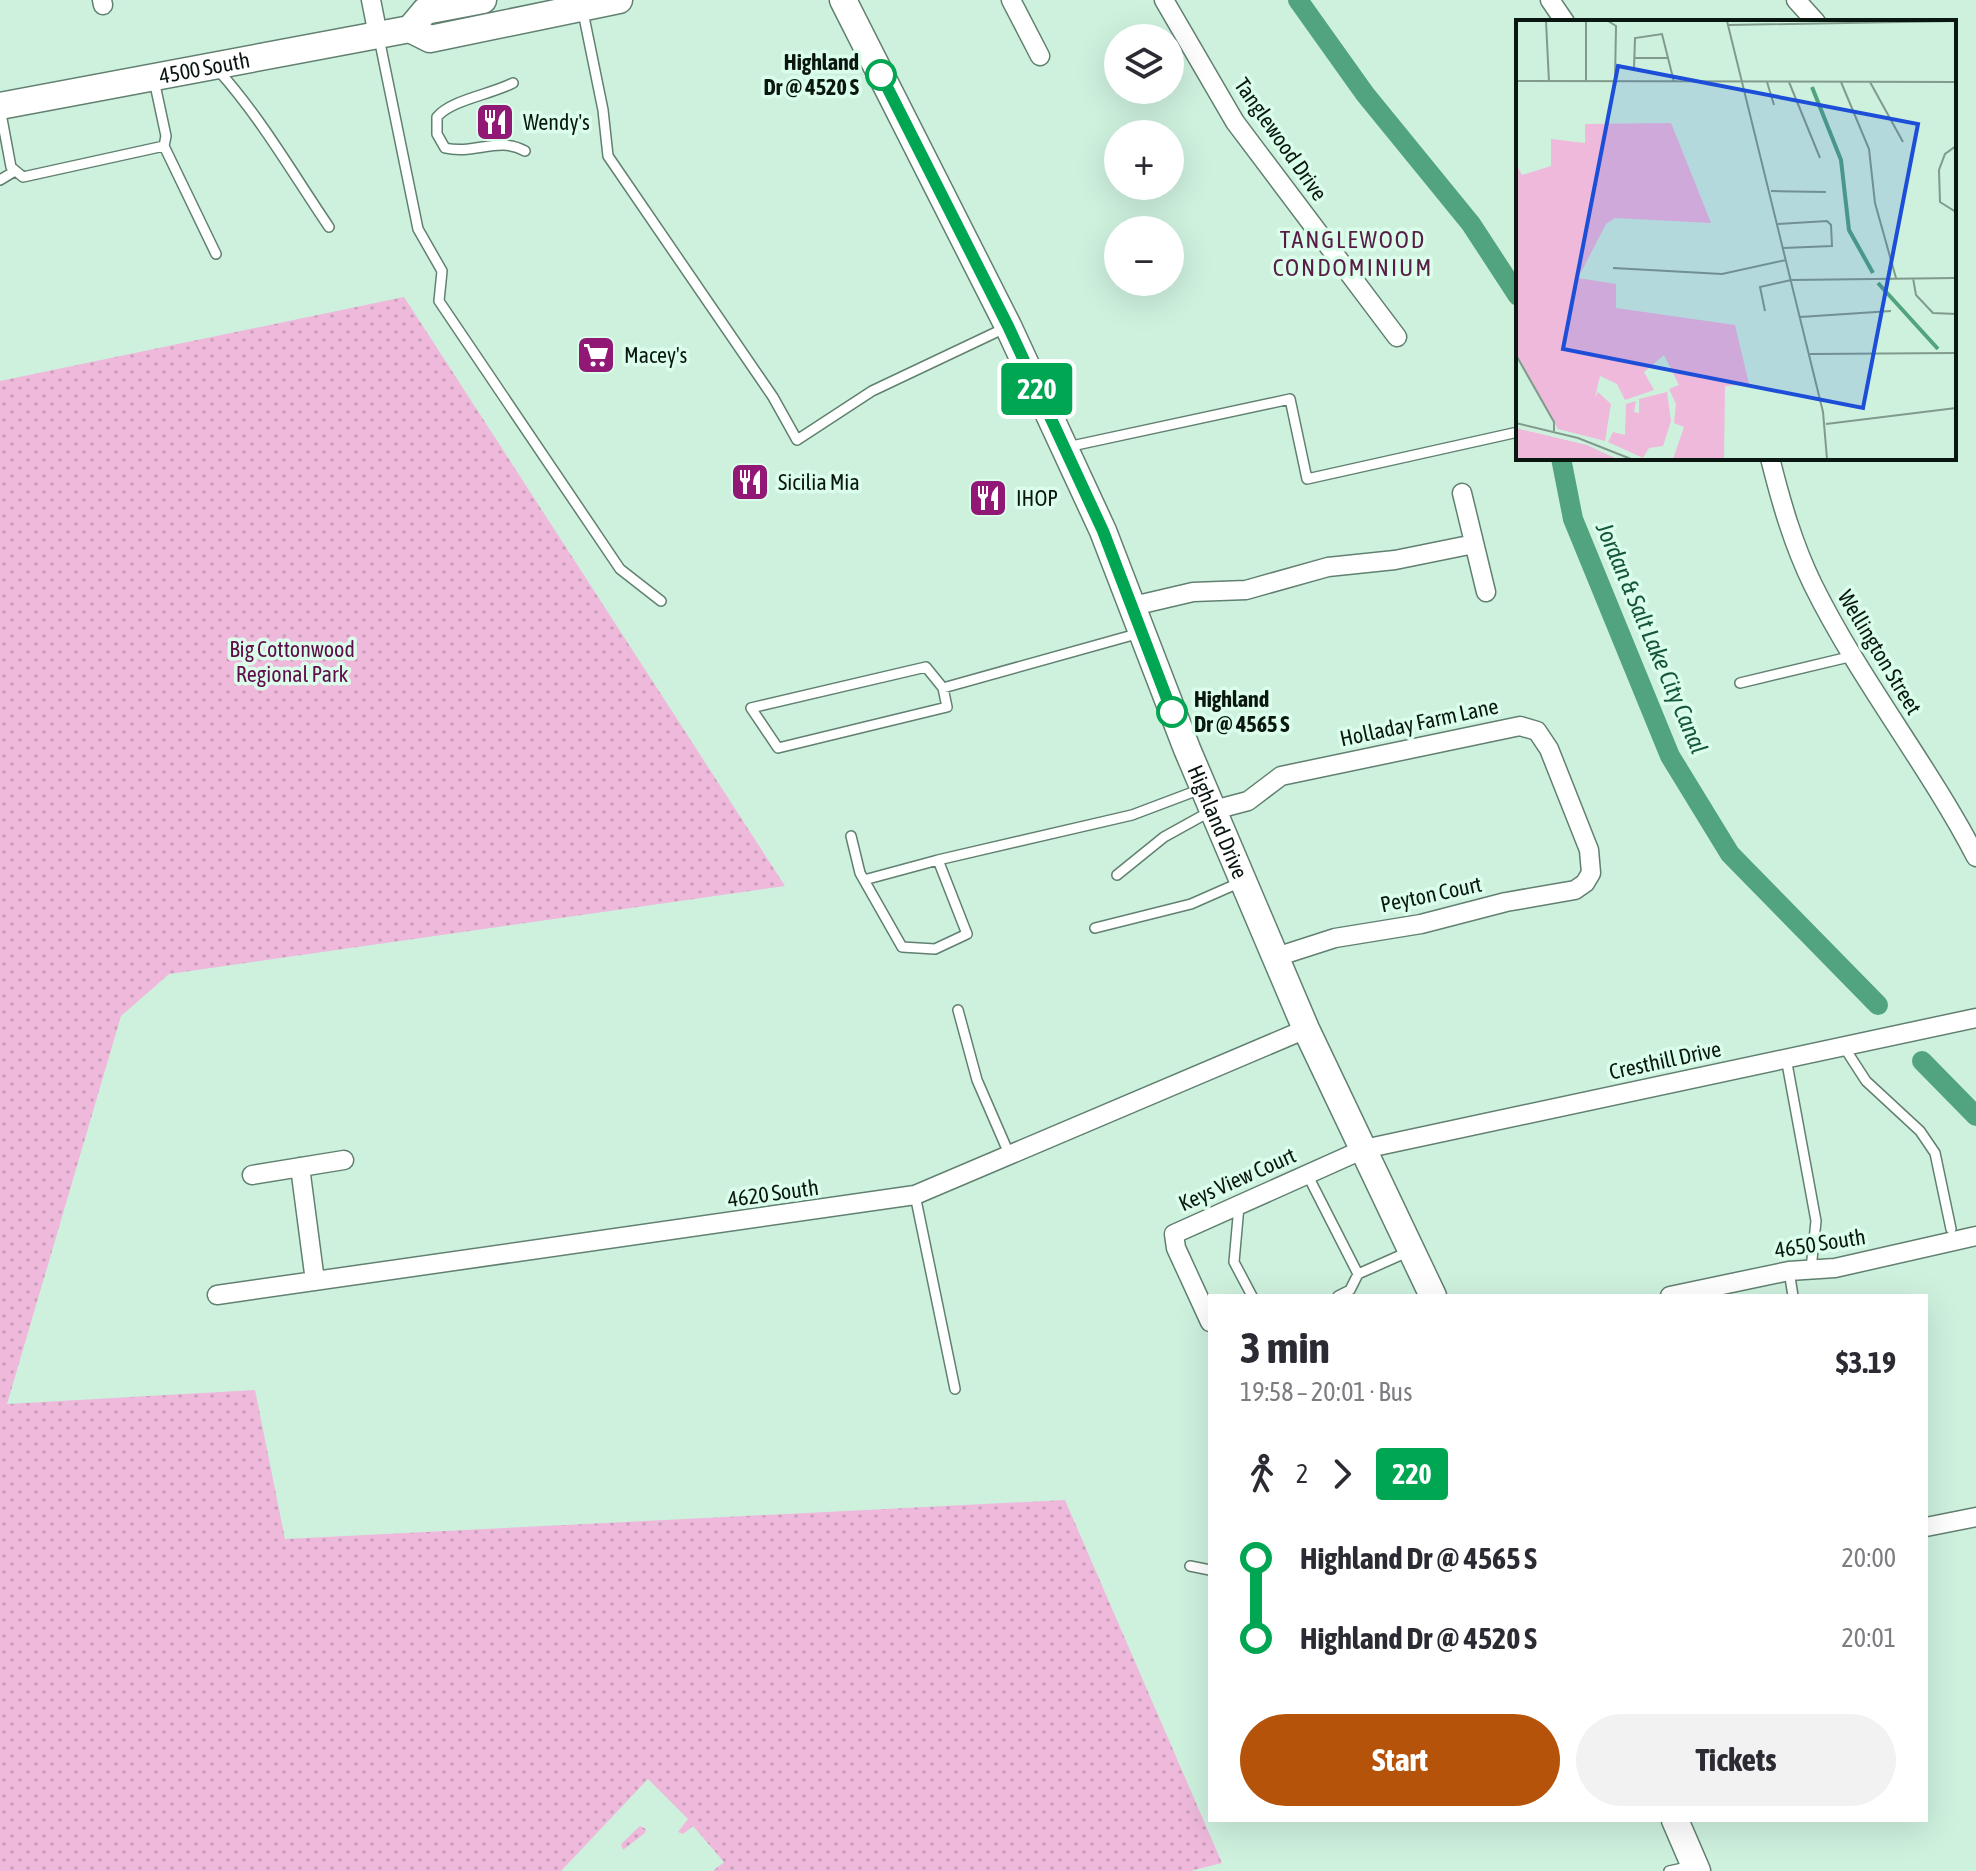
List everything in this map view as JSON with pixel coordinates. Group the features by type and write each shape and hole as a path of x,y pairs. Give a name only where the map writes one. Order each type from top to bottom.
{"main road":[{"name":"4500 South","path":"410,29 425,11 483,0"},
{"name":"4500 South","path":"1,102 410,29 430,39 619,0"},
{"name":"Highland Drive","path":"843,0 1008,326 1103,531 1129,607 1306,1029 1432,1294"},
{"path":"1675,1822 1687,1869"}],"street":[{"path":"371,0 378,35"},
{"path":"1011,0 1040,56"},
{"name":"Tanglewood Drive","path":"1164,0 1235,122 1397,337"},
{"path":"1550,0 1564,20"},
{"path":"1796,0 1814,20"},
{"name":"Wellington Street","path":"1771,460 1799,554 1853,656 1976,857"},
{"path":"1462,493 1486,592"},
{"path":"1129,607 1193,592 1246,590 1328,567 1395,560 1474,544"},
{"name":"Holladay Farm Lane","path":"1210,799 1248,801 1270,781 1293,773 1528,727 1544,738 1549,749 1589,850 1591,873"},
{"name":"Peyton Court","path":"1276,957 1335,938 1421,924 1506,902 1575,890 1591,873"},
{"name":"Cresthill Drive","path":"1364,1149 1976,1018"},
{"name":"4620 South","path":"217,1295 915,1195 1306,1029"},
{"name":"Keys View Court","path":"1208,1318 1176,1248 1174,1234 1364,1149"},
{"path":"252,1175 344,1160"},
{"path":"300,1167 315,1281"},
{"name":"4650 South","path":"1680,1294 1789,1271 1835,1268 1976,1236"},
{"path":"1928,1527 1976,1517"}],"lane":[{"path":"582,7 603,110 608,156 766,386 797,440 872,391 1008,326"},
{"path":"378,35 418,229 442,271 439,301 620,569 661,601"},
{"path":"213,65 249,105 329,227"},
{"path":"153,76 166,136 164,146 216,254"},
{"path":"513,83 486,97 446,105 437,117 437,134 445,148 461,152 510,142 525,151"},
{"path":"1,102 11,167 23,177 53,173 164,146"},
{"path":"0,180 15,171"},
{"path":"1064,448 1290,399 1307,479 1516,432"},
{"path":"943,688 1140,633"},
{"path":"1740,683 1853,656"},
{"path":"926,667 943,688 947,707 778,748 751,708 926,667"},
{"path":"864,880 938,860 1210,799"},
{"path":"1117,875 1210,799"},
{"path":"851,836 864,880 902,947 935,949 967,934 938,860"},
{"path":"1095,928 1191,904 1244,881"},
{"path":"958,1010 977,1080 1010,1156"},
{"path":"1844,1047 1866,1081 1920,1131 1935,1153 1943,1176 1951,1229"},
{"path":"1786,1058 1816,1221 1811,1269"},
{"path":"1307,1174 1358,1274"},
{"path":"915,1195 955,1389"},
{"path":"1239,1203 1234,1262 1251,1294"},
{"path":"1342,1294 1350,1290 1358,1274 1412,1250"},
{"path":"1789,1271 1793,1294"},
{"path":"1190,1566 1208,1570"}],"green space":[{"name":"Big Cottonwood Regional Park","path":"404,297 785,886 169,974 121,1016 7,1404 255,1390 285,1539 1065,1500 1222,1863 1190,1871 713,1871 724,1862 693,1826 683,1834 678,1832 688,1819 648,1779 561,1871 0,1871 0,381"},
{"path":"640,1826 646,1829 645,1833 623,1850 621,1844"}],"waterway":[{"name":"Jordan & Salt Lake City Canal","path":"1298,0 1365,94 1471,224 1516,293"},
{"name":"Jordan & Salt Lake City Canal","path":"1561,460 1573,519 1670,756 1730,854 1878,1005"},
{"name":"Jordan & Salt Lake City Canal","path":"1922,1061 1976,1116"}],"bus line":[{"name":"220","path":"881,75 1008,326 1103,531 1129,607 1172,712"}],"place":[{"name":"Highland Dr @ 4520 S","path":"881,75"},
{"name":"Wendy's","path":"495,122"},
{"name":"Macey's","path":"596,355"},
{"name":"Sicilia Mia","path":"750,482"},
{"name":"IHOP","path":"988,498"},
{"name":"Highland Dr @ 4565 S","path":"1172,712"}],"district":[{"name":"TANGLEWOOD CONDOMINIUM","path":"1353,253"}]}
